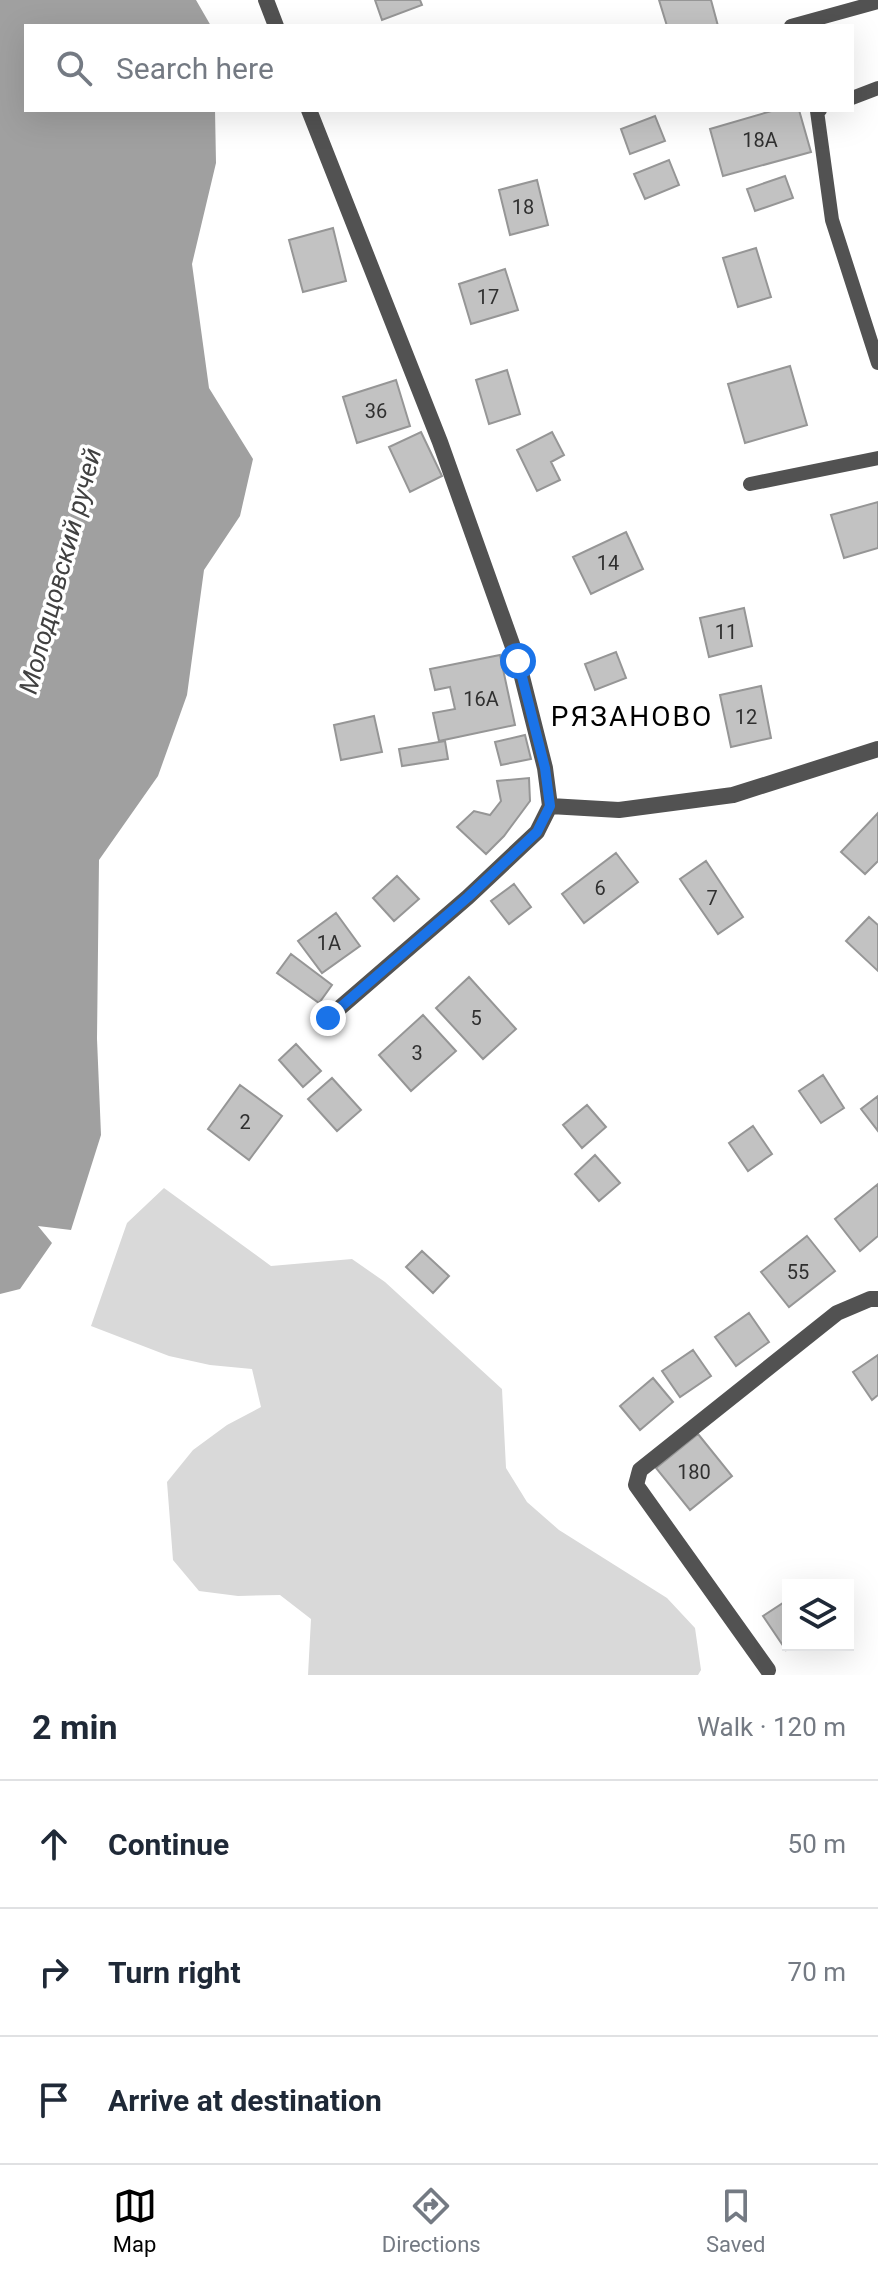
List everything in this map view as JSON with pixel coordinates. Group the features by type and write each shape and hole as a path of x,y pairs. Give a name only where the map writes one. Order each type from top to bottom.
{"street":[{"path":"266,0 275,24"},
{"path":"310,112 440,442 518,661 545,768 550,806 537,832 514,854 328,1018"},
{"path":"550,806 619,810 733,795 878,749"},
{"path":"768,1670 636,1485 640,1470 837,1313 870,1299 878,1299"}],"lane":[{"path":"798,24 878,2"},
{"path":"854,97 878,88"},
{"path":"817,112 832,220 878,363"},
{"path":"750,484 878,458"}],"shaded area":[{"path":"164,1188 271,1266 352,1259 385,1282 502,1389 506,1468 527,1502 559,1530 667,1598 695,1628 701,1670 698,1675 308,1675 311,1619 280,1595 238,1596 199,1591 173,1560 167,1482 193,1450 227,1425 261,1407 252,1369 210,1365 169,1356 91,1326 127,1223"}],"water":[{"name":"Молодцовский ручей","path":"0,0 196,0 210,24 24,24 24,112 215,112 216,163 192,264 209,388 253,459 240,516 204,570 187,695 158,776 99,860 97,1039 101,1135 71,1230 38,1226 52,1243 20,1289 0,1294"}],"building":[{"path":"375,0 420,0 422,5 382,20"},
{"path":"659,0 711,0 717,24 666,24"},
{"path":"768,112 800,112 811,152 723,176 710,129"},
{"path":"655,116 665,141 630,154 621,129"},
{"path":"669,160 679,185 645,199 634,174"},
{"path":"785,176 793,198 755,211 747,189"},
{"path":"537,180 548,225 510,235 499,190"},
{"path":"333,228 346,281 303,292 289,240"},
{"path":"756,248 771,297 738,307 723,258"},
{"path":"505,269 518,310 471,324 459,284"},
{"path":"790,366 807,425 745,443 728,384"},
{"path":"507,370 520,414 489,424 476,380"},
{"path":"396,380 410,426 357,443 343,397"},
{"path":"421,432 442,476 410,492 389,447"},
{"path":"552,432 564,455 551,462 560,480 537,491 517,450"},
{"path":"878,502 878,548 844,558 831,515"},
{"path":"626,532 643,569 591,594 573,557"},
{"path":"744,608 752,646 709,657 700,618"},
{"path":"616,652 626,678 595,690 585,664"},
{"path":"500,655 515,725 439,741 433,713 455,709 450,687 435,690 430,669"},
{"path":"761,686 771,738 731,747 720,695"},
{"path":"374,716 382,752 341,760 334,725"},
{"path":"525,735 531,759 501,765 495,742"},
{"path":"445,741 448,759 402,766 399,749"},
{"path":"529,778 530,801 486,854 457,827 474,811 490,815 501,801 497,781"},
{"path":"878,813 878,861 865,874 841,852"},
{"path":"616,853 638,882 584,923 562,894"},
{"path":"706,861 743,917 718,934 680,879"},
{"path":"397,876 419,899 394,921 373,898"},
{"path":"514,884 531,907 509,924 491,901"},
{"path":"336,913 360,946 322,973 298,941"},
{"path":"869,917 878,925 878,971 846,941"},
{"path":"291,954 332,985 319,1003 277,973"},
{"path":"469,977 516,1029 483,1059 436,1008"},
{"path":"423,1015 456,1051 411,1091 379,1055"},
{"path":"296,1044 321,1071 303,1087 279,1060"},
{"path":"823,1075 844,1108 821,1123 799,1091"},
{"path":"332,1078 361,1110 337,1131 308,1099"},
{"path":"240,1085 282,1116 249,1160 208,1129"},
{"path":"878,1096 878,1131 861,1109"},
{"path":"587,1105 606,1127 582,1148 563,1125"},
{"path":"753,1126 772,1154 748,1171 729,1143"},
{"path":"595,1155 620,1183 599,1201 575,1174"},
{"path":"878,1184 878,1236 860,1251 835,1219"},
{"path":"807,1236 835,1271 789,1307 761,1272"},
{"path":"422,1251 449,1276 433,1293 406,1267"},
{"path":"749,1313 769,1342 736,1366 715,1337"},
{"path":"693,1350 711,1376 680,1397 662,1371"},
{"path":"878,1355 878,1395 872,1400 853,1372"},
{"path":"653,1378 673,1402 640,1430 620,1406"},
{"path":"698,1434 732,1476 690,1510 656,1468"},
{"path":"782,1604 782,1644 763,1616"}],"district":[{"name":"РЯЗАНОВО","path":"632,716"}],"route":[{"path":"328,1018 468,897 537,832 550,806 545,768 518,661"}]}
